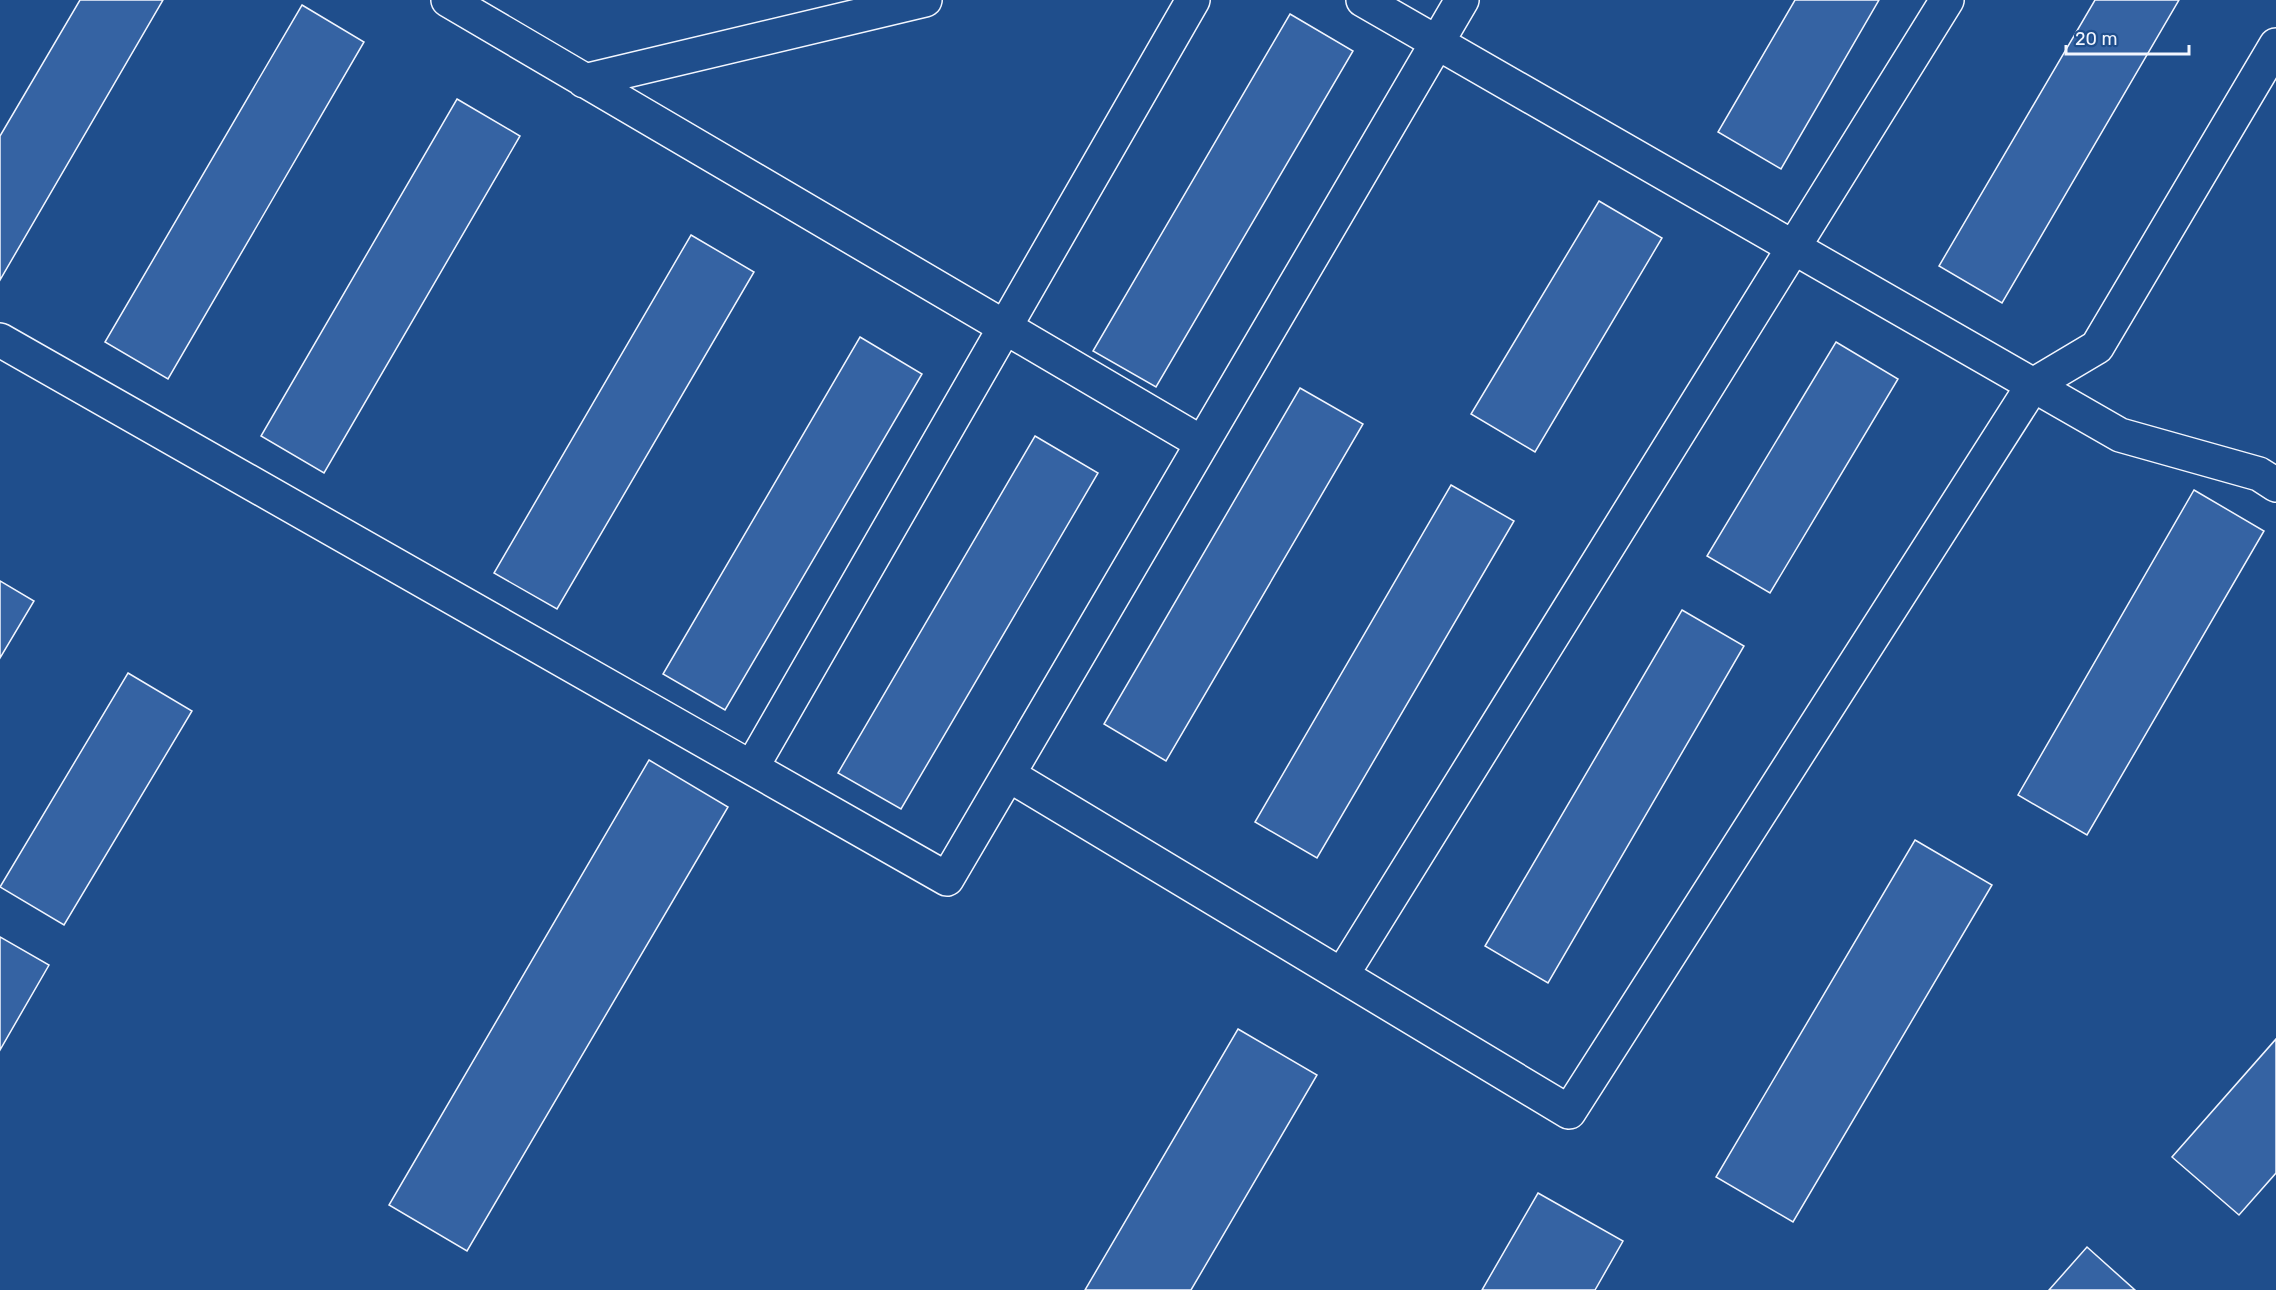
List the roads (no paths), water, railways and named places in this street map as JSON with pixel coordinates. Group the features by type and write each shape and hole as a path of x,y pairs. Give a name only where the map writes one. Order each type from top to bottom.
{"street":[{"path":"448,0 1202,443"},
{"path":"584,81 925,0"},
{"path":"752,767 1193,0"},
{"path":"1364,0 2120,435 2259,474 2276,485"},
{"path":"0,340 947,879 1462,0"},
{"path":"1342,975 1947,0"},
{"path":"1009,775 1569,1112 2033,385 2097,347 2276,45"}]}
